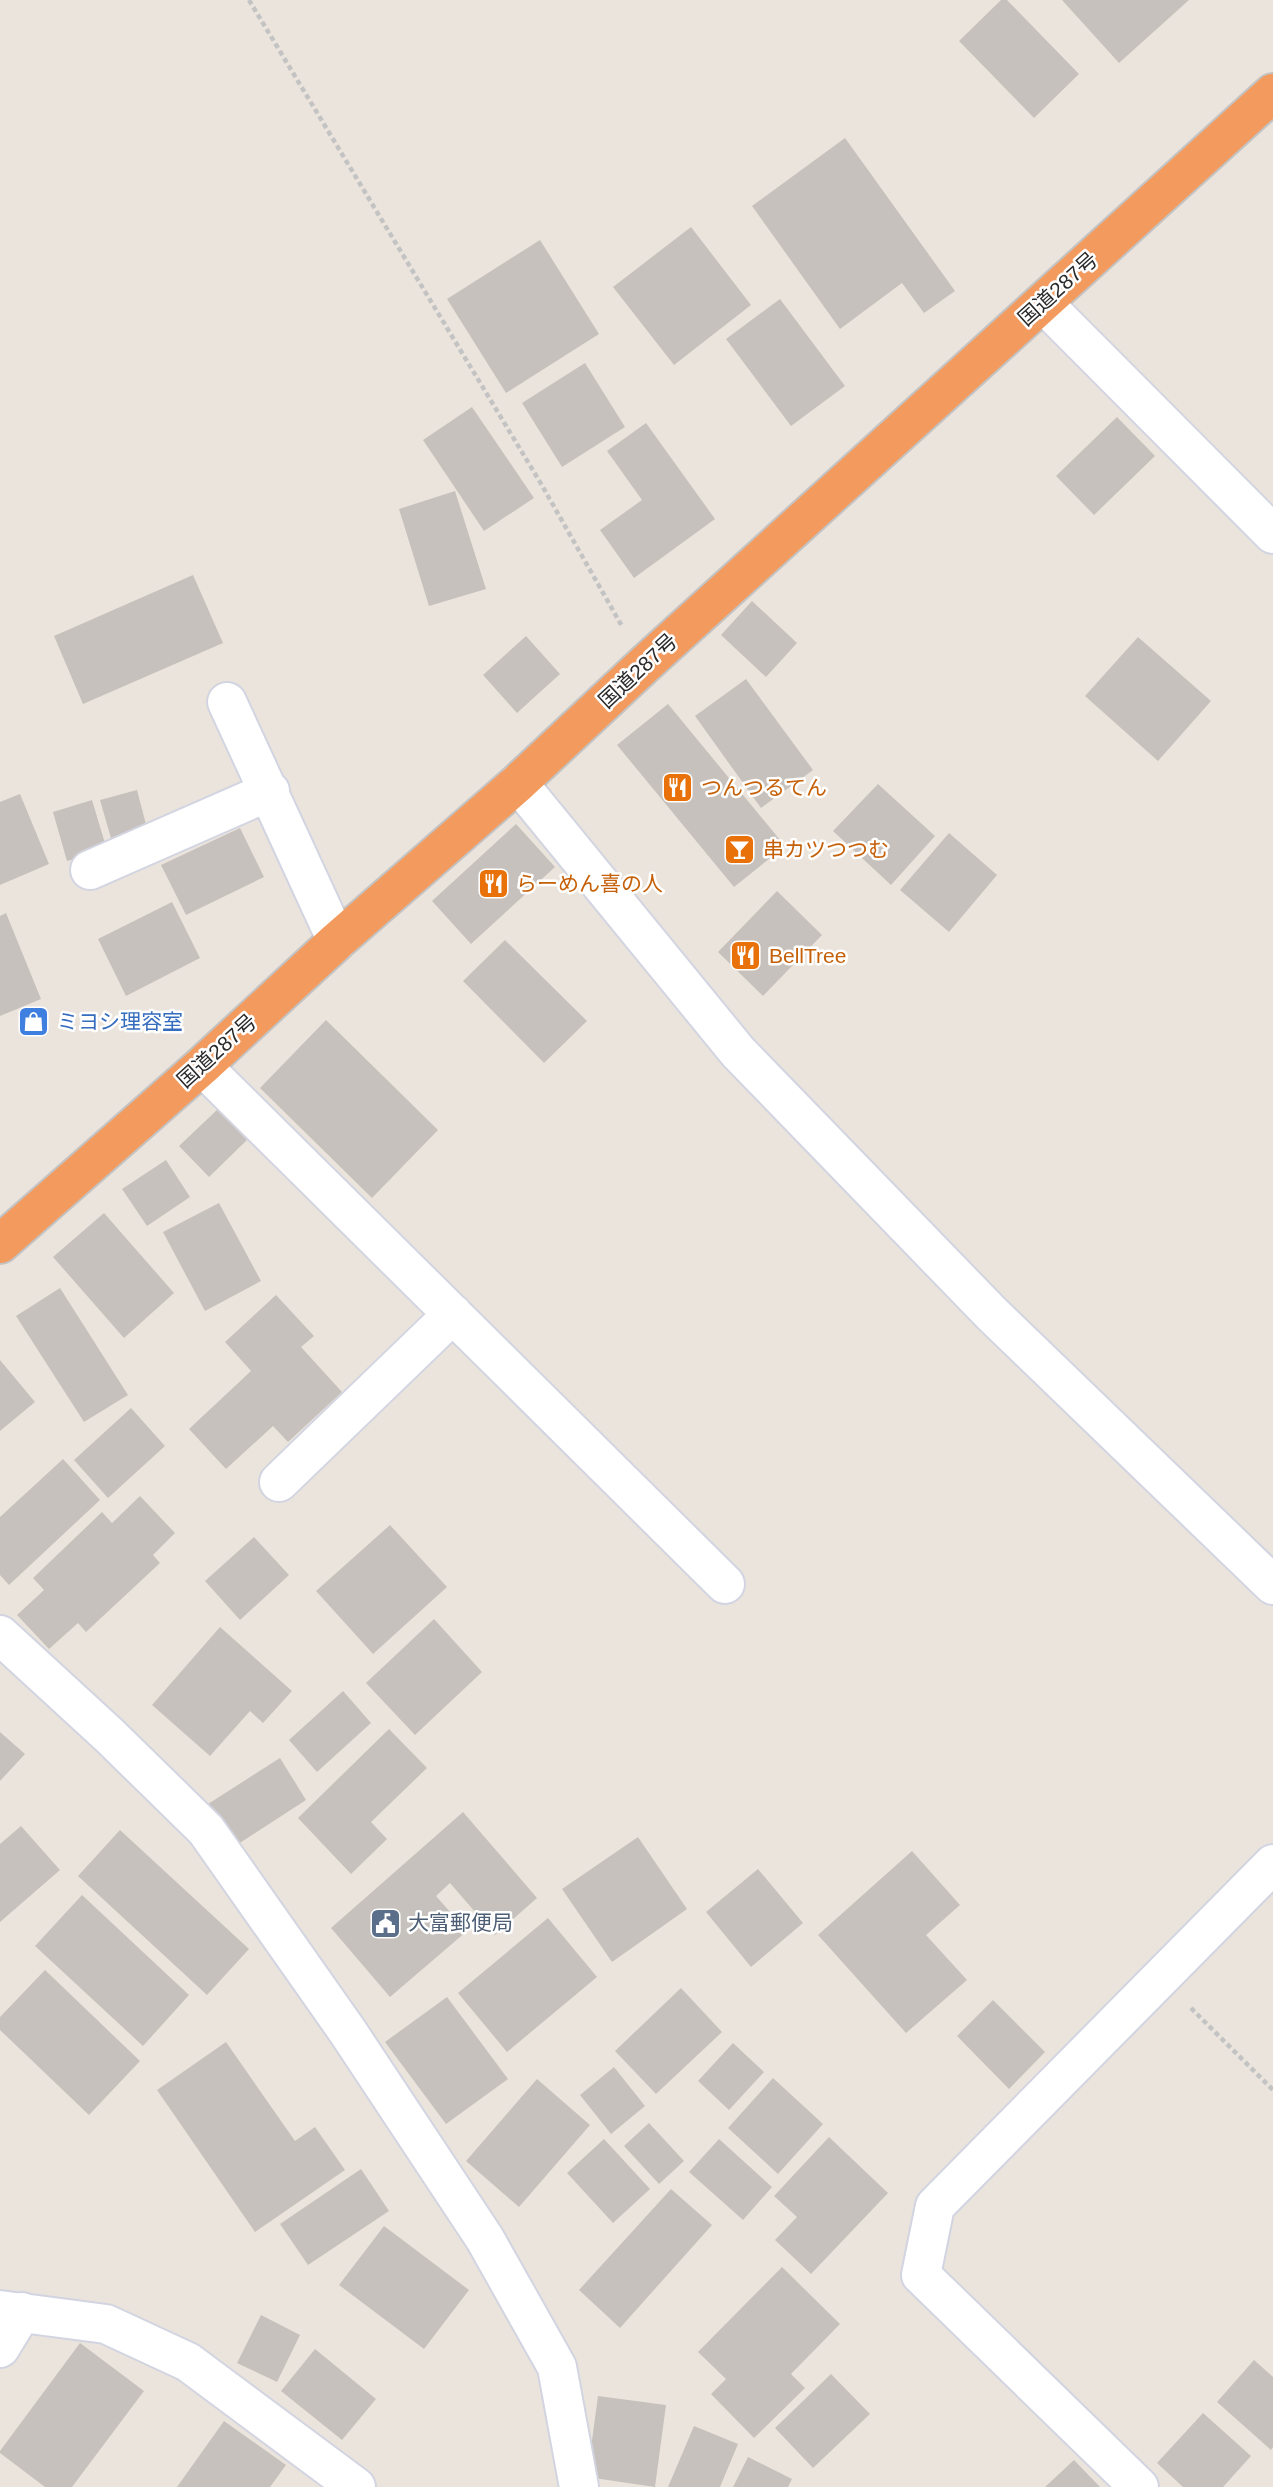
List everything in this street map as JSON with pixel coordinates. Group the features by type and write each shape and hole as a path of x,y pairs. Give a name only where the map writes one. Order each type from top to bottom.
{"highway":[{"name":"国道287号","path":"0,1244 202,1066 337,941 518,783 644,665 1273,93"}],"lane":[{"path":"1043,303 1273,534"},
{"path":"228,702 337,941"},
{"path":"518,783 738,1052 991,1313 1273,1585"},
{"path":"90,870 270,791"},
{"path":"202,1066 725,1584"},
{"path":"279,1482 453,1314"},
{"path":"0,1635 110,1736 206,1830 348,2032 485,2239 557,2367 579,2487"},
{"path":"1139,2487 921,2275 934,2206 1273,1864"},
{"path":"0,2348 11,2311 106,2324 188,2362 356,2487"}],"path":[{"path":"249,0 540,482 644,665"},
{"path":"1161,1978 1273,2090"}],"building":[{"path":"1001,0 1007,0 1079,74 1034,118 959,41"},
{"path":"1062,0 1189,0 1119,63"},
{"path":"845,138 955,291 924,313 902,283 840,329 752,206"},
{"path":"691,227 751,305 674,365 613,287"},
{"path":"540,240 599,334 506,393 447,299"},
{"path":"780,299 845,386 791,426 726,339"},
{"path":"585,363 625,427 562,467 522,403"},
{"path":"472,407 534,498 484,531 423,440"},
{"path":"1117,417 1155,456 1094,515 1056,476"},
{"path":"646,423 715,519 634,578 600,530 642,500 607,451"},
{"path":"455,491 486,589 429,606 399,509"},
{"path":"193,575 223,643 83,704 54,636"},
{"path":"752,601 797,643 766,677 721,635"},
{"path":"526,636 560,674 517,713 483,675"},
{"path":"1138,637 1211,701 1158,761 1085,696"},
{"path":"746,679 813,770 761,808 695,716"},
{"path":"668,704 785,846 734,887 617,745"},
{"path":"878,784 935,836 891,885 833,831"},
{"path":"137,790 149,836 113,845 100,800"},
{"path":"20,794 49,864 0,885 0,802"},
{"path":"92,800 107,850 67,861 53,812"},
{"name":"らーめん喜の人","path":"516,824 555,867 471,944 432,901"},
{"path":"240,828 264,877 186,915 161,865"},
{"path":"949,833 997,875 949,932 900,890"},
{"path":"777,891 822,935 763,996 718,952"},
{"path":"172,902 200,958 126,996 98,939"},
{"path":"6,913 41,999 0,1016 0,916"},
{"path":"505,940 587,1021 544,1063 463,981"},
{"path":"326,1020 438,1130 372,1198 260,1088"},
{"path":"218,1109 247,1140 209,1177 179,1146"},
{"path":"166,1160 190,1197 147,1226 122,1189"},
{"path":"219,1203 261,1281 205,1311 163,1232"},
{"path":"104,1213 174,1293 124,1338 53,1257"},
{"path":"60,1288 128,1395 84,1422 16,1316"},
{"path":"276,1295 314,1336 301,1347 342,1392 288,1442 273,1426 226,1469 189,1429 251,1371 225,1342"},
{"path":"0,1360 35,1402 0,1431"},
{"path":"131,1408 165,1446 108,1498 74,1460"},
{"path":"63,1459 100,1500 9,1585 0,1575 0,1517"},
{"path":"140,1496 175,1533 153,1555 160,1563 86,1632 78,1623 49,1649 17,1615 44,1590 33,1578 102,1512 112,1523"},
{"path":"390,1525 447,1587 373,1654 316,1591"},
{"path":"254,1537 289,1575 240,1620 205,1581"},
{"path":"434,1619 482,1672 415,1735 366,1683"},
{"path":"220,1627 292,1691 263,1723 250,1711 210,1756 152,1705"},
{"path":"343,1691 371,1723 317,1772 289,1740"},
{"path":"389,1729 427,1768 371,1822 387,1839 351,1874 298,1818"},
{"path":"0,1732 25,1754 0,1781"},
{"path":"280,1758 306,1800 235,1846 208,1804"},
{"path":"463,1812 537,1898 495,1935 450,1883 436,1896 467,1931 390,1997 331,1928"},
{"path":"21,1826 60,1870 0,1922 0,1844"},
{"path":"120,1830 249,1949 207,1995 78,1876"},
{"path":"638,1837 687,1909 612,1962 562,1889"},
{"path":"912,1851 960,1905 926,1935 967,1980 906,2033 818,1935"},
{"path":"758,1869 803,1923 751,1967 706,1912"},
{"path":"82,1895 189,1995 143,2046 35,1946"},
{"path":"548,1918 597,1977 507,2052 458,1993"},
{"path":"45,1970 140,2061 89,2115 0,2030 0,2017"},
{"path":"681,1988 722,2032 656,2094 615,2051"},
{"path":"447,1997 508,2079 446,2124 385,2042"},
{"path":"993,2000 1045,2052 1009,2089 957,2036"},
{"path":"226,2042 295,2141 315,2127 345,2170 255,2232 157,2090"},
{"path":"733,2043 764,2072 729,2110 698,2081"},
{"path":"614,2067 645,2106 611,2134 580,2095"},
{"path":"773,2078 823,2124 778,2174 728,2128"},
{"path":"537,2079 590,2125 519,2207 466,2161"},
{"path":"649,2123 684,2161 659,2184 624,2146"},
{"path":"829,2137 888,2193 811,2274 775,2240 797,2217 774,2196"},
{"path":"604,2139 650,2189 613,2223 567,2173"},
{"path":"719,2139 772,2187 743,2220 689,2172"},
{"path":"361,2169 389,2211 308,2265 280,2224"},
{"path":"671,2189 712,2225 620,2328 579,2290"},
{"path":"384,2226 469,2290 424,2349 339,2285"},
{"path":"782,2267 840,2324 791,2374 805,2388 754,2438 711,2394 726,2379 698,2352"},
{"path":"261,2315 300,2335 277,2382 237,2363"},
{"path":"80,2343 144,2391 72,2487 45,2487 0,2451"},
{"path":"315,2349 376,2399 342,2440 281,2391"},
{"path":"1254,2360 1273,2377 1271,2450 1217,2402"},
{"path":"831,2374 870,2414 813,2468 775,2428"},
{"path":"598,2396 666,2405 655,2487 587,2477"},
{"path":"1203,2413 1251,2456 1223,2487 1183,2487 1157,2463"},
{"path":"224,2421 286,2465 270,2487 177,2487"},
{"path":"694,2426 738,2444 720,2487 668,2487"},
{"path":"748,2457 792,2479 788,2487 733,2487"},
{"path":"1074,2460 1100,2487 1045,2487"}],"place":[{"name":"つんつるてん","path":"678,788"},
{"name":"串カツつつむ","path":"740,850"},
{"name":"らーめん喜の人","path":"493,884"},
{"name":"BellTree","path":"746,956"},
{"name":"ミヨシ理容室","path":"34,1022"},
{"name":"大富郵便局","path":"385,1923"}]}
